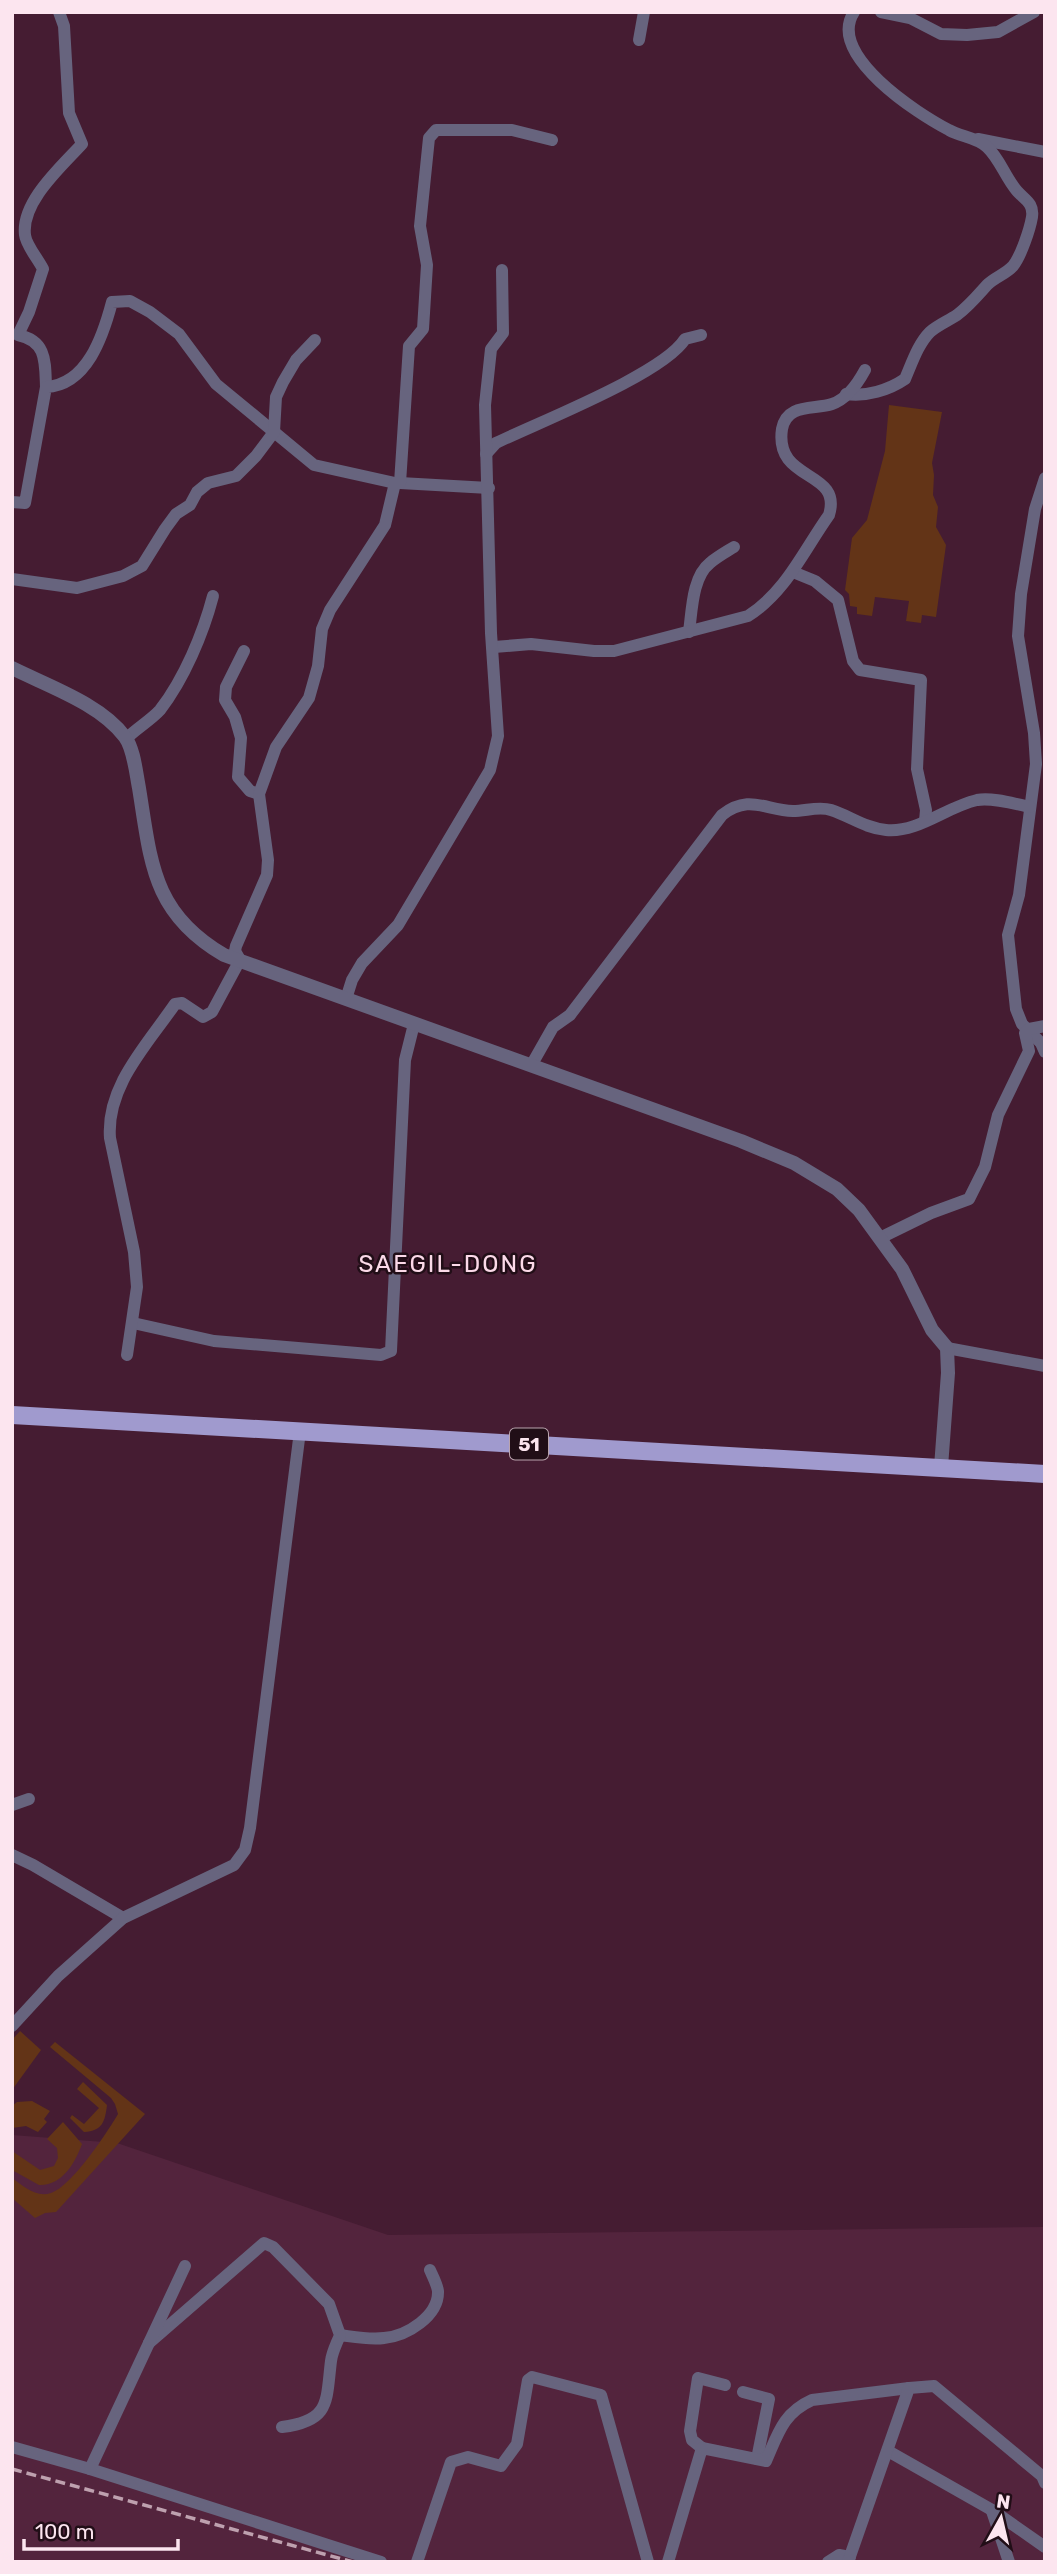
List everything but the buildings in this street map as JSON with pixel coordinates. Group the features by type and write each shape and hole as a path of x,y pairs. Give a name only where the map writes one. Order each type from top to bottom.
{"main road":[{"name":"51","path":"12,1415 1045,1474"}],"street":[{"path":"12,502 25,503 46,387 41,348 32,338 15,337 29,312 43,269 24,237 28,210 52,176 82,144 69,113 64,26 59,12"},
{"path":"639,40 644,12"},
{"path":"854,12 850,19 851,43 888,90 951,132 1045,152"},
{"path":"881,12 910,18 941,34 967,35 998,32 1034,12"},
{"path":"240,960 235,951 236,946 267,875 268,860 259,794 276,747 309,698 318,666 323,629 330,610 386,525 398,484 409,346 423,329 427,265 420,226 429,138 436,130 512,130 552,140"},
{"path":"846,394 859,396 905,379 920,345 929,333 957,315 990,282 1014,265 1027,237 1031,204 1003,174 998,160 986,146 974,138"},
{"path":"346,999 362,962 398,925 490,770 498,736 491,633 485,405 491,349 503,333 502,270"},
{"path":"46,387 61,387 72,379 91,357 105,330 112,302 130,302 150,312 179,334 216,384 314,465 398,484 489,488"},
{"path":"486,454 496,443 657,365 680,348 685,339 701,335"},
{"path":"12,579 77,588 123,576 142,566 176,514 190,505 197,492 208,483 236,476 256,456 274,432 276,397 296,360 315,340"},
{"path":"494,647 531,644 614,651 748,616 763,607 793,572 829,515 832,505 827,486 799,471 786,456 782,431 784,422 804,407 832,404 856,387 865,370"},
{"path":"1045,478 1033,521 1021,594 1018,636 1036,750 1036,799 1019,895 1008,935 1016,1009 1022,1024 1041,1043 1045,1052"},
{"path":"690,632 693,602 700,577 707,564 734,547"},
{"path":"793,572 815,582 838,600 853,661 860,670 922,680 918,769 926,810 925,821"},
{"path":"127,738 158,712 167,699 198,643 213,596"},
{"path":"244,651 226,687 225,700 235,717 241,738 238,777 250,791 259,794"},
{"path":"12,668 93,708 127,738 136,769 151,866 169,908 213,949 741,1141 794,1163 837,1189 859,1210 902,1269 932,1330 947,1348 948,1373 941,1467"},
{"path":"532,1064 553,1027 570,1015 722,815 733,806 767,804 792,811 831,810 868,828 889,831 914,827 979,799 1036,799"},
{"path":"127,1355 138,1287 134,1252 110,1138 108,1121 115,1096 125,1075 174,1004 182,1003 203,1017 212,1012 240,960"},
{"path":"133,1323 214,1341 381,1355 391,1351 405,1059 414,1024"},
{"path":"880,1238 969,1199 985,1167 998,1115 1029,1051 1025,1033 1029,1029 1045,1026"},
{"path":"947,1348 1045,1366"},
{"path":"12,2026 58,1976 123,1918 234,1865 245,1850 300,1431"},
{"path":"12,1805 29,1800"},
{"path":"12,1856 123,1918"},
{"path":"149,2343 264,2243 273,2247 329,2304 340,2335 331,2358 325,2405 315,2417 282,2427"},
{"path":"90,2469 185,2266"},
{"path":"340,2335 384,2339 406,2332 425,2319 437,2301 438,2288 430,2270"},
{"path":"416,2562 451,2462 468,2457 500,2466 517,2444 525,2391 528,2380 532,2377 601,2395 648,2562"},
{"path":"725,2385 698,2378 690,2431 692,2440 702,2448 766,2461 789,2414 811,2400 934,2386 1042,2476 1045,2483"},
{"path":"828,2562 839,2555 849,2559 909,2388"},
{"path":"743,2392 769,2399 757,2459"},
{"path":"12,2447 90,2469 381,2562"},
{"path":"668,2562 702,2448"},
{"path":"888,2451 992,2510 1045,2547"},
{"path":"992,2510 1009,2562"}],"shaded area":[{"path":"889,405 942,412 932,463 933,495 938,507 936,527 946,545 936,617 922,615 921,623 906,621 909,601 875,597 872,616 857,614 857,607 850,606 849,594 845,590 852,538 867,520 885,451"},
{"path":"20,2031 41,2050 12,2090 12,2040"},
{"path":"55,2042 145,2114 56,2212 35,2218 12,2198 12,2178 40,2194 59,2189 88,2158 118,2114 111,2098 50,2047"},
{"path":"83,2082 107,2105 102,2124 95,2130 84,2132 70,2118 72,2115 84,2124 99,2108 77,2089"},
{"path":"32,2101 50,2111 44,2119 47,2122 38,2132 26,2126 12,2128 12,2106 17,2102"},
{"path":"63,2122 82,2144 76,2159 61,2177 54,2182 39,2185 12,2170 12,2151 40,2170 54,2166 58,2158 57,2148 47,2139"},
{"path":"12,2135 117,2143 388,2235 1045,2227 1045,2562 12,2562"}],"railway":[{"path":"12,2469 353,2562"}],"district":[{"name":"SAEGIL-DONG","path":"448,1264"}]}
